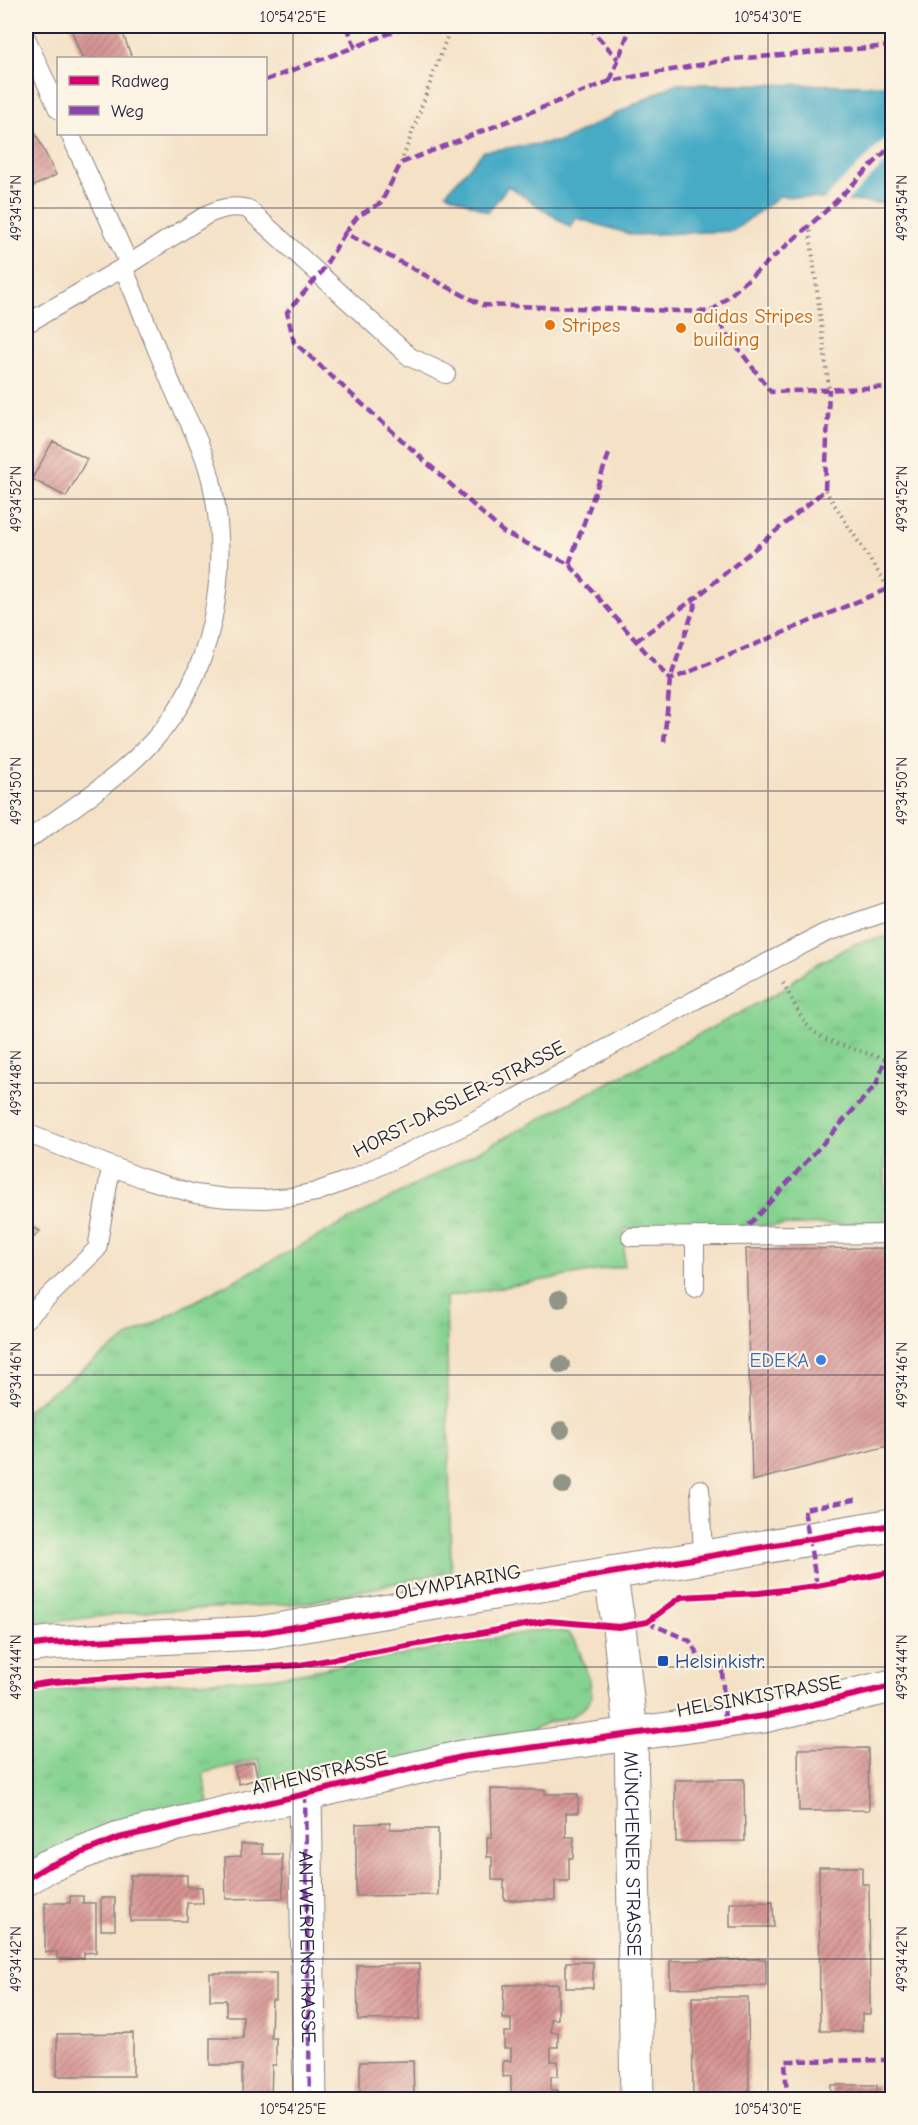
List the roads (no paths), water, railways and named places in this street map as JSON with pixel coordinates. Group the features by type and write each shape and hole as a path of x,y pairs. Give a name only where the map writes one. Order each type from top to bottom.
{"street":[{"name":"OLYMPIARING","path":"26,1646 259,1633 892,1525"},
{"name":"MÜNCHENER STRASSE","path":"610,1574 619,1627 631,1734 637,2100"},
{"name":"HELSINKISTRASSE","path":"631,1734 764,1716 892,1686"},
{"name":"ATHENSTRASSE","path":"26,1880 46,1867 119,1838 462,1757 631,1734"},
{"name":"ANTWERPENSTRASSE","path":"305,1794 310,2100"}],"lane":[{"path":"26,39 57,107"},
{"path":"26,842 129,765 154,740 174,715 191,683 211,626 217,582 218,542 213,489 200,442 179,401 126,265 70,135"},
{"path":"26,324 215,211 238,206 248,210 410,357 446,375"},
{"name":"HORST-DASSLER-STRASSE","path":"26,1133 111,1167 195,1194 227,1198 282,1198 316,1191 354,1178 472,1122 695,1000 825,933 892,910"},
{"path":"26,1319 97,1249 111,1167"},
{"path":"631,1237 892,1234"},
{"path":"695,1236 695,1288"},
{"path":"700,1489 702,1557"}],"water":[{"path":"675,84 892,85 892,204 780,196 733,231 633,235 576,218 571,228 508,186 488,212 446,193 484,151 562,141"}],"place":[{"name":"Stripes","path":"550,325"},
{"name":"adidas Stripes building","path":"681,328"},
{"name":"EDEKA","path":"821,1360"},
{"name":"Helsinkistr.","path":"663,1661"}]}
